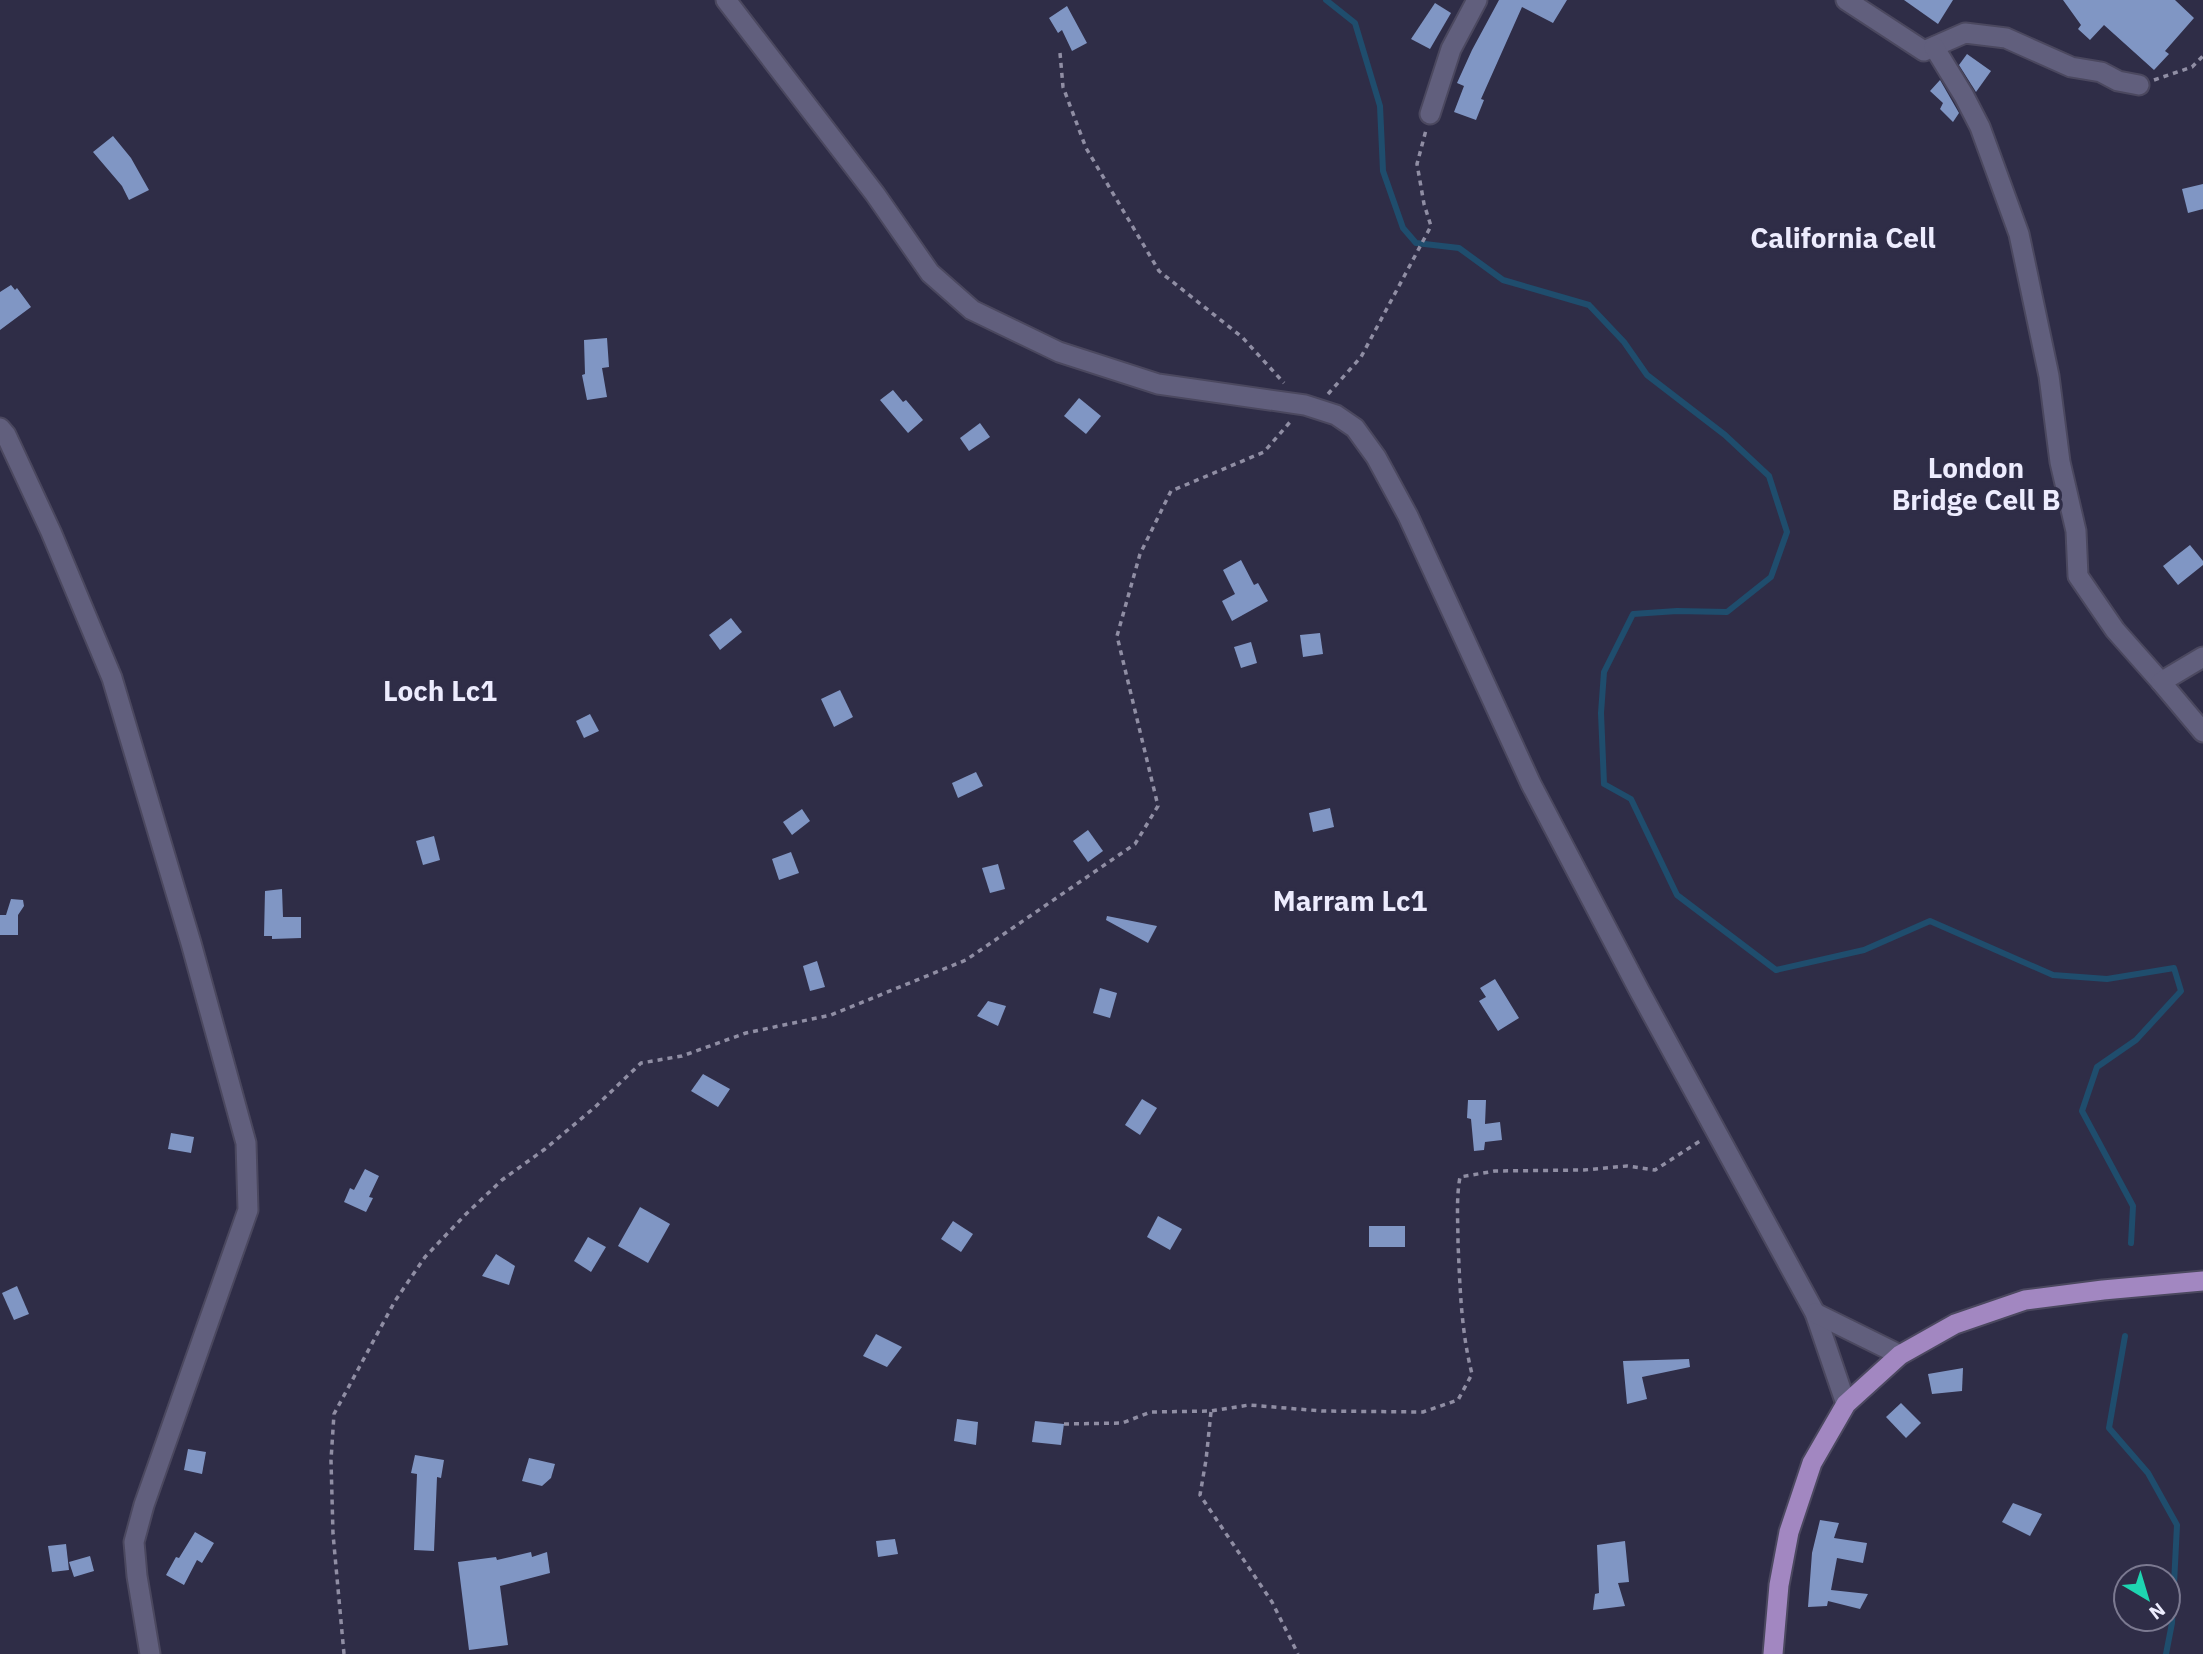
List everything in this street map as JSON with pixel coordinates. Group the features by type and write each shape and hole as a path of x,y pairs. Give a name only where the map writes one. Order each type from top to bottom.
{"main road":[{"path":"1773,1654 1779,1585 1789,1532 1812,1463 1846,1404 1900,1354 1955,1324 2025,1300 2203,1281"}],"street":[{"path":"726,0 875,194 930,273 972,310 1059,352 1158,384 1310,407 1336,415 1355,428 1376,457 1408,516 1531,783 1639,990 1815,1313 1846,1404"},
{"path":"1430,114 1451,49 1477,0"},
{"path":"1846,0 1924,51 1965,33 2006,38 2071,67 2101,72 2118,81 2139,85"},
{"path":"1934,47 1980,127 2019,234 2049,376 2060,462 2077,531 2078,576 2115,630 2203,732"},
{"path":"0,428 6,435 51,532 112,678 191,943 246,1143 248,1210 144,1505 134,1542 150,1654"},
{"path":"2161,682 2203,657"},
{"path":"1815,1313 1900,1354"}],"path":[{"path":"1060,53 1063,87 1086,148 1159,271 1242,337 1310,407"},
{"path":"2139,85 2192,67 2203,56"},
{"path":"344,1654 333,1534 331,1460 334,1414 395,1301 425,1257 465,1215 502,1180 594,1108 641,1063 682,1056 746,1033 831,1015 966,960 1135,844 1158,806 1117,636 1140,554 1171,491 1264,452 1361,357 1431,226 1417,164 1430,114"},
{"path":"1064,1424 1122,1423 1151,1412 1211,1411 1249,1405 1322,1412 1423,1412 1458,1400 1472,1374 1466,1349 1460,1289 1457,1194 1460,1177 1495,1171 1584,1170 1627,1166 1655,1170 1715,1130"},
{"path":"1211,1411 1200,1495 1272,1602 1298,1654"}],"building":[{"path":"1499,0 1567,0 1553,23 1522,7 1481,99 1484,100 1476,120 1454,112 1464,86 1457,83"},
{"path":"1904,0 1953,0 1938,24"},
{"path":"2063,0 2175,0 2194,18 2165,51 2169,54 2154,70 2104,25 2090,40 2078,29 2081,25"},
{"path":"1435,3 1451,13 1430,49 1411,39"},
{"path":"1067,6 1087,43 1072,51 1062,30 1058,33 1049,18"},
{"path":"1967,54 1991,71 1976,92 1959,65"},
{"path":"1940,80 1959,113 1953,122 1940,109 1943,103 1930,91"},
{"path":"113,136 131,158 149,190 129,200 122,186 93,152"},
{"path":"2203,184 2203,209 2188,213 2182,189"},
{"path":"11,285 15,290 17,288 31,307 0,330 0,292"},
{"path":"607,338 609,367 602,368 607,397 587,400 582,375 585,374 584,340"},
{"path":"893,390 903,402 906,400 923,420 908,433 880,400"},
{"path":"1079,398 1101,416 1086,434 1064,416"},
{"path":"980,423 990,437 969,451 960,438"},
{"path":"2190,545 2203,561 2203,565 2178,585 2163,566"},
{"path":"1241,560 1254,585 1258,583 1268,601 1232,621 1222,601 1235,594 1223,570"},
{"path":"731,618 742,632 720,650 709,635"},
{"path":"1320,633 1323,654 1303,657 1300,635"},
{"path":"1251,642 1257,663 1241,668 1234,647"},
{"path":"840,690 853,717 834,727 821,699"},
{"path":"590,714 599,731 584,738 576,721"},
{"path":"976,772 983,786 958,798 952,783"},
{"path":"1330,808 1334,827 1313,832 1309,813"},
{"path":"802,809 810,821 792,835 783,822"},
{"path":"1088,830 1103,851 1088,862 1073,841"},
{"path":"434,836 440,860 423,865 416,841"},
{"path":"791,852 799,873 779,880 772,859"},
{"path":"998,864 1005,889 990,893 982,868"},
{"path":"282,889 283,917 301,917 301,938 272,939 272,936 264,936 265,891"},
{"path":"11,899 23,900 24,906 18,915 18,935 0,935 0,915 6,915"},
{"path":"1107,916 1157,926 1148,943 1106,920"},
{"path":"817,961 825,987 810,991 803,966"},
{"path":"1495,979 1519,1018 1498,1031 1479,1001 1486,997 1480,988"},
{"path":"1100,988 1117,993 1110,1018 1093,1013"},
{"path":"988,1001 1006,1006 998,1026 977,1016"},
{"path":"703,1074 730,1089 718,1107 691,1091"},
{"path":"1142,1099 1157,1108 1140,1135 1125,1125"},
{"path":"1468,1100 1486,1100 1485,1124 1500,1122 1502,1140 1485,1142 1484,1150 1474,1151 1471,1119 1467,1118"},
{"path":"171,1133 194,1137 191,1153 168,1149"},
{"path":"365,1169 379,1176 369,1197 373,1198 366,1212 344,1202 350,1188 354,1190"},
{"path":"640,1207 670,1224 648,1263 618,1246"},
{"path":"1158,1216 1182,1229 1170,1250 1147,1237"},
{"path":"953,1221 973,1234 961,1252 941,1239"},
{"path":"1369,1226 1405,1226 1405,1247 1369,1247"},
{"path":"588,1237 606,1247 591,1272 574,1261"},
{"path":"496,1254 515,1266 509,1285 482,1276"},
{"path":"17,1286 29,1314 14,1320 2,1293"},
{"path":"876,1334 902,1347 887,1367 863,1356"},
{"path":"1689,1359 1690,1367 1642,1377 1647,1399 1627,1404 1623,1361"},
{"path":"1963,1368 1962,1391 1932,1394 1928,1374"},
{"path":"1901,1403 1921,1423 1906,1438 1886,1417"},
{"path":"957,1419 978,1422 976,1445 954,1441"},
{"path":"1035,1421 1064,1424 1061,1445 1032,1442"},
{"path":"188,1449 206,1452 202,1474 184,1470"},
{"path":"415,1455 444,1460 441,1478 437,1477 434,1551 414,1550 417,1474 411,1473"},
{"path":"529,1458 555,1464 551,1478 542,1486 522,1481"},
{"path":"2013,1503 2042,1514 2030,1536 2002,1522"},
{"path":"1820,1520 1839,1523 1834,1538 1867,1543 1863,1563 1837,1558 1831,1590 1868,1594 1860,1609 1828,1601 1827,1606 1808,1607 1812,1553"},
{"path":"195,1532 214,1543 202,1563 197,1560 184,1585 166,1575"},
{"path":"895,1539 898,1554 878,1557 876,1541"},
{"path":"1625,1541 1629,1582 1618,1583 1625,1606 1593,1610 1595,1594 1599,1593 1597,1545"},
{"path":"66,1544 69,1570 52,1572 48,1546"},
{"path":"531,1552 532,1557 547,1552 550,1573 500,1586 508,1645 469,1650 458,1562 496,1557 497,1560"},
{"path":"90,1556 94,1571 74,1577 69,1562"}],"waterway":[{"path":"1326,0 1355,23 1380,106 1383,171 1403,228 1416,243 1459,248 1503,280 1589,305 1624,342 1647,375 1725,435 1769,476 1787,532 1771,577 1727,612 1633,614 1604,672 1601,713 1604,784 1631,799 1677,895 1776,970 1864,950 1930,921 2053,975 2107,979 2174,968 2181,991 2136,1040 2097,1067 2082,1111 2133,1206 2131,1243"},
{"path":"2125,1336 2109,1428 2148,1473 2177,1525 2172,1623 2166,1654"}],"district":[{"name":"California Cell","path":"1843,238"},
{"name":"London Bridge Cell B","path":"1976,484"},
{"name":"Loch Lc1","path":"440,691"},
{"name":"Marram Lc1","path":"1350,901"}]}
